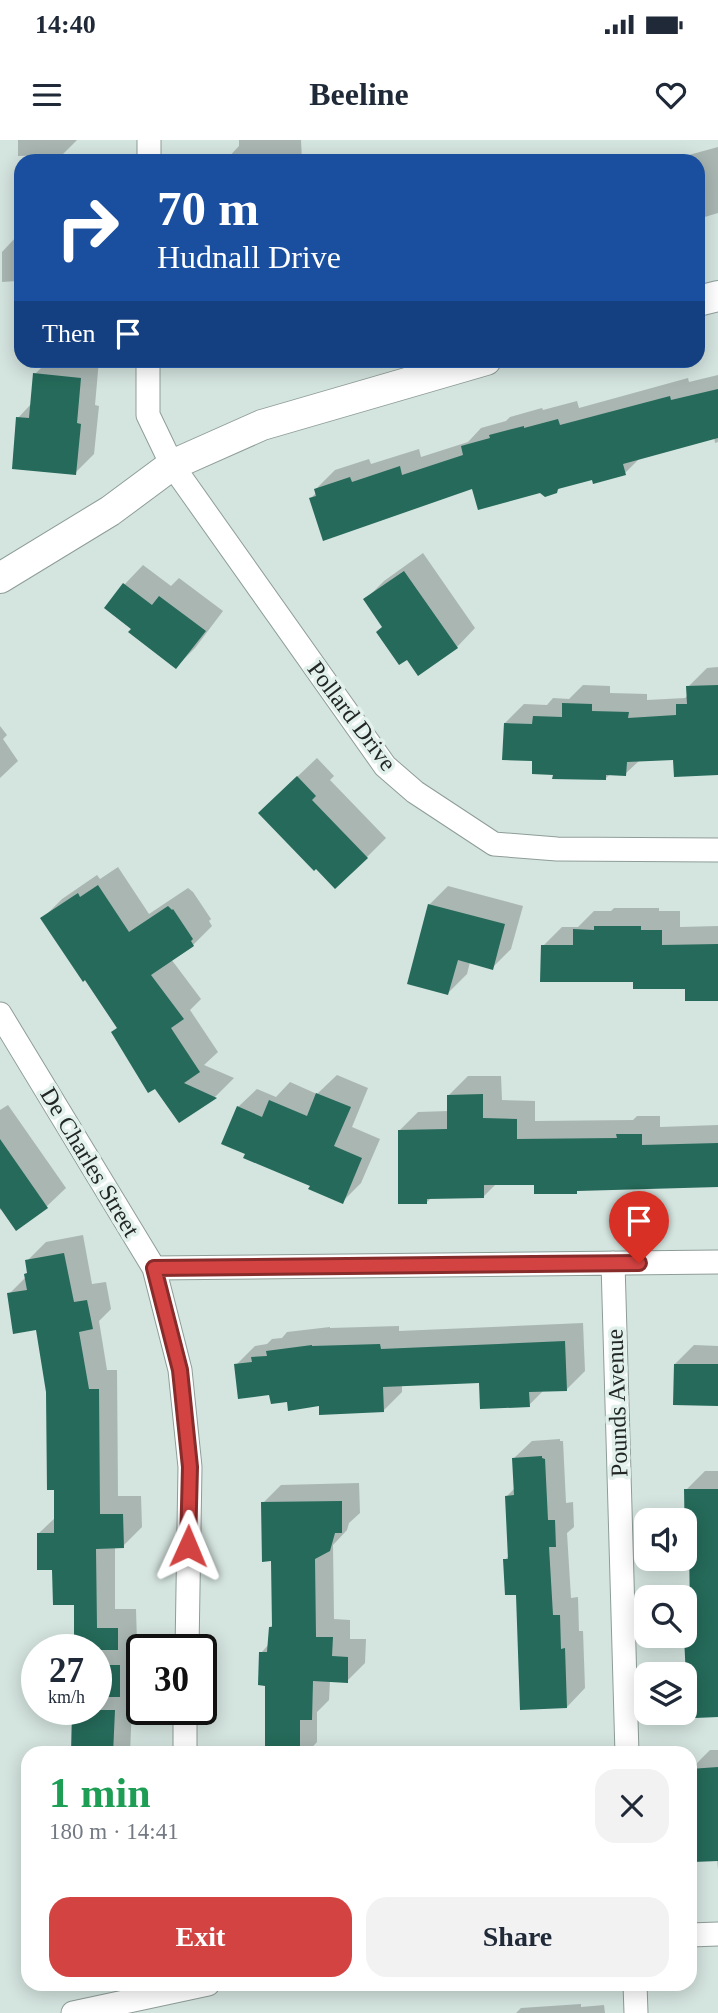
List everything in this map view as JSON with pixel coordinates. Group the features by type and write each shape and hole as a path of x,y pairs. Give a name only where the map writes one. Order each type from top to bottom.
{"street":[{"name":"Pollard Drive","path":"149,368 148,415 172,464 385,766 415,792 494,844 557,849 718,850"},
{"path":"0,578 110,511 172,464 262,425 458,368"},
{"name":"De Charles Street","path":"0,1014 154,1268 180,1370 190,1467 187,1634"},
{"path":"154,1268 718,1262"},
{"name":"Pounds Avenue","path":"613,1263 627,1746"},
{"path":"185,1746 186,1725"},
{"path":"697,1935 718,1934"},
{"path":"73,2013 164,1991"},
{"path":"635,1991 636,2013"}],"building":[{"path":"33,373 81,378 77,423 81,424 76,475 12,469 16,417 29,418"},
{"path":"718,389 718,438 623,464 626,475 593,484 592,480 558,489 557,493 545,497 540,493 478,510 472,489 323,541 309,498 316,496 314,489 350,477 352,482 400,466 402,475 463,455 461,446 490,438 489,435 558,419 560,425 670,396 671,400"},
{"path":"404,571 458,648 418,676 407,660 399,665 376,632 382,627 363,599"},
{"path":"123,583 152,605 159,596 206,631 176,669 128,632 131,629 104,608"},
{"path":"718,685 718,775 674,777 673,760 627,762 626,776 606,775 606,780 552,779 553,775 532,774 532,761 502,760 504,723 532,724 533,716 562,717 562,703 592,704 592,711 629,712 628,718 676,715 676,704 687,704 686,686"},
{"path":"297,776 316,796 312,800 368,858 335,889 258,813"},
{"path":"98,885 129,932 168,906 173,909 193,939 191,941 194,946 151,975 184,1019 171,1028 200,1072 184,1083 217,1098 179,1123 155,1089 148,1093 111,1032 117,1028 40,918 78,893 80,897"},
{"path":"428,904 505,924 493,970 458,960 448,995 407,984"},
{"path":"594,926 641,926 641,930 662,930 662,945 718,944 718,1001 685,1001 685,989 633,989 633,982 540,982 541,945 573,945 573,929 594,930"},
{"path":"316,1093 351,1107 334,1146 362,1158 343,1204 308,1189 310,1186 243,1158 245,1154 221,1144 237,1106 262,1117 269,1100 307,1116"},
{"path":"483,1094 483,1118 517,1119 517,1139 617,1138 616,1134 642,1134 642,1145 718,1143 718,1187 534,1194 534,1185 484,1185 484,1198 427,1199 427,1204 398,1204 398,1130 447,1129 447,1095"},
{"path":"0,1139 48,1208 16,1231 0,1208"},
{"path":"64,1253 74,1302 87,1300 93,1329 79,1332 89,1389 99,1389 100,1514 123,1514 124,1548 96,1549 97,1628 118,1628 118,1650 112,1650 112,1634 74,1634 74,1605 53,1605 52,1570 37,1570 37,1533 54,1533 54,1490 47,1490 46,1392 36,1330 13,1334 7,1293 27,1290 25,1260"},
{"path":"565,1341 567,1391 529,1392 530,1407 480,1409 479,1383 383,1387 384,1412 319,1415 319,1406 288,1411 287,1402 271,1404 269,1395 238,1399 234,1364 252,1362 251,1357 267,1356 266,1351 312,1345 380,1344 381,1349"},
{"path":"674,1364 718,1364 718,1406 673,1405"},
{"path":"542,1456 545,1459 548,1520 555,1520 556,1547 549,1547 553,1615 560,1615 561,1649 565,1648 567,1708 520,1710 516,1595 505,1595 503,1559 508,1559 505,1496 514,1495 512,1458"},
{"path":"684,1489 718,1489 718,1717 697,1718 697,1662 685,1662 685,1648 697,1648 697,1585 690,1585 689,1571 697,1571 697,1508 684,1508"},
{"path":"342,1501 342,1533 335,1533 330,1551 315,1559 316,1637 333,1637 332,1656 348,1657 348,1683 313,1681 312,1720 300,1720 300,1746 265,1746 265,1686 258,1685 259,1652 267,1652 269,1627 272,1627 271,1561 262,1562 261,1502"},
{"path":"112,1665 120,1665 120,1697 112,1697"},
{"path":"112,1710 115,1710 113,1746 71,1746 72,1725 112,1725"},
{"path":"718,1767 718,1861 697,1862 697,1768"}],"route":[{"path":"188,1546 190,1467 180,1370 154,1268 639,1263"}]}
